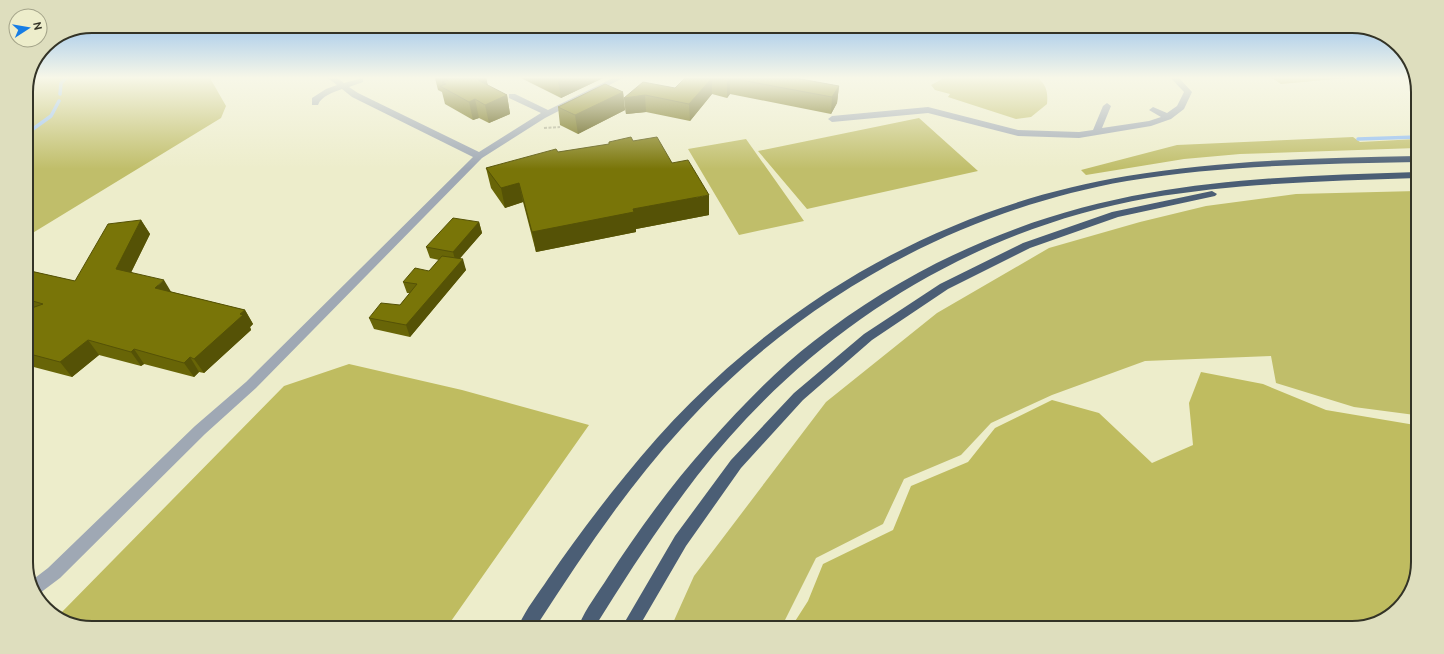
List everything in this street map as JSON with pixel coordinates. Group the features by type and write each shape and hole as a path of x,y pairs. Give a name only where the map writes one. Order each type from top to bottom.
{"highway":[{"path":"530,621 600,517 678,423 717,383 789,322 824,297 900,252 942,233 1010,208 1085,187 1123,179 1160,173 1241,165 1411,159"},
{"path":"590,621 642,538 678,488 715,442 752,403 809,350 853,316 890,292 927,271 998,238 1047,220 1143,196 1220,185 1342,177 1411,175"},
{"path":"633,621 673,553 707,503 742,457 772,423 843,355 911,305 946,284 1014,250 1082,223 1110,215 1189,198 1342,177"}],"street":[{"path":"382,109 479,156"},
{"path":"538,109 547,113"},
{"path":"38,586 54,573 200,430 251,385 479,156 556,109"},
{"path":"1096,133 1106,109"},
{"path":"832,119 928,110 1018,133 1058,136 1096,133 1151,122 1168,117 1179,109"},
{"path":"1153,110 1168,117"}],"shaded area":[{"path":"33,109 225,109 221,118 33,233"},
{"path":"984,109 1041,109 1031,117 1016,119"},
{"path":"919,118 978,171 807,209 758,151"},
{"path":"1353,137 1360,142 1411,139 1411,148 1240,154 1184,159 1086,175 1081,170 1177,145"},
{"path":"746,139 804,221 739,235 688,149"},
{"path":"1411,191 1411,414 1354,407 1276,383 1271,356 1145,361 1052,395 991,423 961,455 904,479 883,524 816,558 784,621 674,621 694,576 826,402 937,313 1049,248 1140,222 1206,206 1296,194"},
{"path":"349,364 462,390 589,425 451,621 92,621 69,617 61,612 284,386"},
{"path":"1201,372 1263,384 1326,410 1411,424 1411,562 1407,585 1399,598 1385,611 1375,617 1352,621 795,621 808,601 823,564 893,530 911,486 968,462 995,428 1052,400 1099,413 1152,463 1193,445 1189,403"}],"building":[{"path":"561,109 589,109 575,115"},
{"path":"631,137 633,141 657,137 672,163 688,160 709,195 633,209 634,212 532,232 519,183 501,188 486,168 556,149 558,152 609,144 609,142"},
{"path":"453,218 479,222 453,252 426,247"},
{"path":"141,220 116,269 164,280 155,288 245,310 240,314 243,315 194,359 190,357 184,363 134,349 131,352 88,340 60,362 33,355 33,308 43,304 33,301 33,272 75,281 108,224"},
{"path":"442,256 463,259 406,325 369,318 381,303 400,305 417,284 403,282 415,268 429,271"}],"waterway":[{"path":"33,129 51,116 55,109"},
{"path":"1358,139 1411,137"}]}
